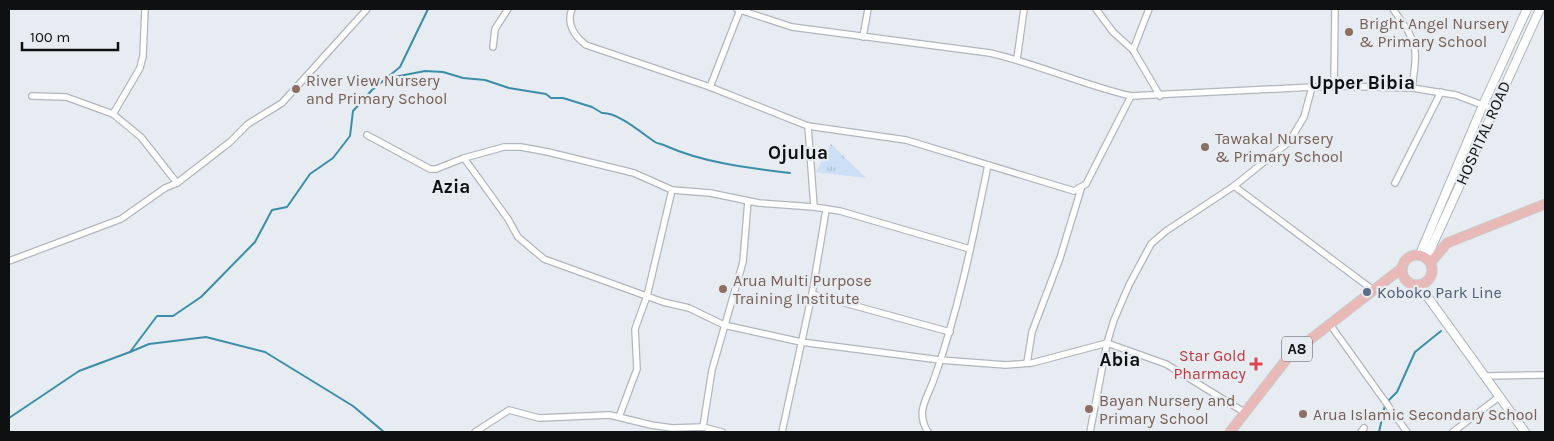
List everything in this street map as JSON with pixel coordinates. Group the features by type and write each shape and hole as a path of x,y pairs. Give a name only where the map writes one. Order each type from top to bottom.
{"main road":[{"name":"HOSPITAL ROAD","path":"1426,258 1483,105 1527,9"},
{"name":"HOSPITAL ROAD","path":"1426,258 1540,9"},
{"path":"1382,283 1402,268 1408,257 1426,258 1447,243 1545,204"},
{"path":"1419,285 1430,279 1432,274 1426,258"},
{"path":"1402,268 1406,280"},
{"path":"1382,283 1406,280 1419,285 1525,432"},
{"name":"A8","path":"1230,432 1289,356 1382,283"}],"street":[{"path":"113,114 140,68 143,56 145,9"},
{"path":"9,262 121,219 177,183 230,142 248,124 282,103 367,9"},
{"path":"492,47 495,29 508,9"},
{"path":"572,9 571,26 578,39 586,45 710,87 808,126 906,140 1069,190 1080,189"},
{"path":"710,87 738,9 792,27 863,37 937,44 1017,59 1102,90 1131,96 1334,86 1412,88 1440,92 1483,105 1493,110"},
{"path":"863,37 868,9"},
{"path":"1017,59 1024,9"},
{"path":"1096,9 1113,32 1133,50 1160,96"},
{"path":"1133,50 1149,9"},
{"path":"1334,86 1335,9"},
{"path":"1393,9 1413,38 1415,45 1417,55 1412,88"},
{"path":"1540,9 1545,12"},
{"path":"1090,432 1107,343 1129,285 1151,244 1166,230 1234,186 1288,142 1304,117 1312,87"},
{"path":"1395,182 1440,92"},
{"path":"32,96 66,97 113,114 141,136 177,183"},
{"path":"1027,363 1032,332 1060,258 1080,189 1086,184 1131,96"},
{"path":"808,126 814,206"},
{"path":"367,135 430,169 436,169 464,158 504,147 521,147 634,172 672,190 710,194 770,205 814,206 857,215 970,249"},
{"path":"464,158 526,246 544,259 647,296 689,308 724,325 801,342 940,360 1006,364 1027,363 1107,343 1166,364 1244,412"},
{"path":"928,432 921,412 950,332 962,291 988,165"},
{"path":"1234,186 1373,290"},
{"path":"619,417 637,369 635,329 647,296 672,190"},
{"path":"703,427 712,370 743,262 748,201"},
{"path":"782,432 812,294 826,210"},
{"path":"812,294 950,332"},
{"path":"1329,323 1407,432"},
{"path":"1486,376 1545,375"},
{"path":"1456,431 1500,396"},
{"path":"475,432 509,410 539,418 601,414 619,417 658,429 703,427 722,432"}],"green space":[{"path":"831,144 866,178 816,172"}],"waterway":[{"path":"9,418 79,371 130,352 157,316 173,316 201,297 255,242 272,210 287,207 310,174 333,158 350,136 353,111 372,90 400,67 428,9"},
{"path":"389,78 425,71 443,72 463,78 485,80 509,88 546,94 551,98 563,98 615,116 655,142 696,157 727,164 790,173"},
{"path":"1388,401 1397,392 1415,352 1441,331"},
{"path":"130,352 149,344 206,337 265,352 353,406 384,432"},
{"path":"1379,432 1385,405"}],"place":[{"name":"Bright Angel Nursery & Primary School","path":"1349,32"},
{"name":"River View Nursery and Primary School","path":"296,89"},
{"name":"Tawakal Nursery & Primary School","path":"1205,147"},
{"name":"Arua Multi Purpose Training Institute","path":"723,289"},
{"name":"Koboko Park Line","path":"1367,292"},
{"name":"Star Gold Pharmacy","path":"1256,364"},
{"name":"Bayan Nursery and Primary School","path":"1089,409"},
{"name":"Arua Islamic Secondary School","path":"1303,414"}],"district":[{"name":"Upper Bibia","path":"1362,83"},
{"name":"Ojulua","path":"798,153"},
{"name":"Azia","path":"451,187"},
{"name":"Abia","path":"1120,360"}]}
